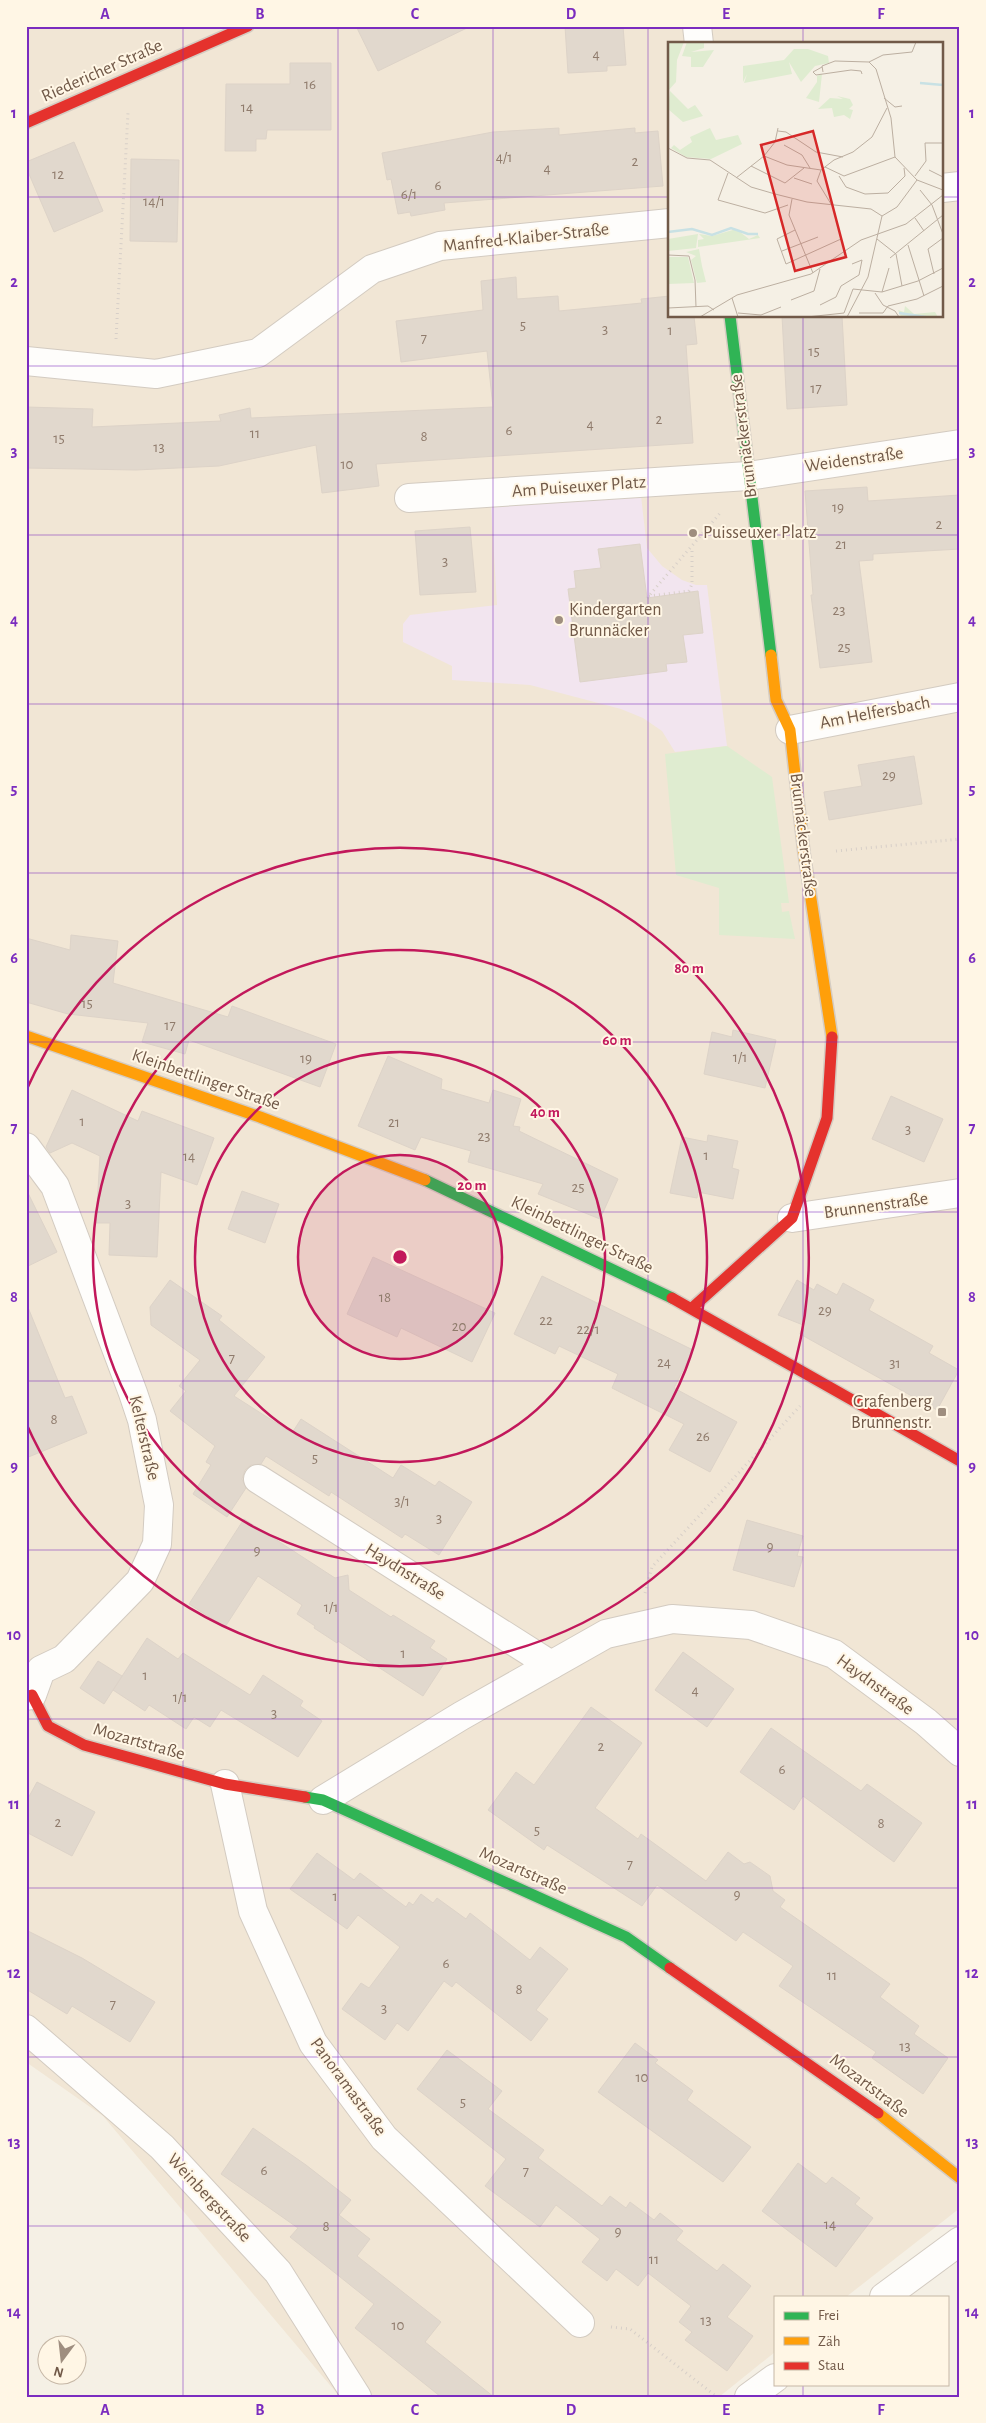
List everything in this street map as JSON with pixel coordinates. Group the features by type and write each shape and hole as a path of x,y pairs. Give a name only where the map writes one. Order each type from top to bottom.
{"street":[{"name":"Riedericher Straße","path":"26,124 248,26"},
{"path":"697,26 699,42"},
{"path":"944,188 960,186"},
{"name":"Manfred-Klaiber-Straße","path":"26,361 156,374 258,353 372,269 440,246 668,223"},
{"name":"Brunnäckerstraße","path":"692,1308 792,1218 826,1118 833,1043 804,854 790,730 776,700 730,318"},
{"name":"Weidenstraße","path":"748,476 960,444"},
{"name":"Am Puiseuxer Platz","path":"409,498 748,476"},
{"name":"Am Helfersbach","path":"790,730 960,697"},
{"name":"Kleinbettlinger Straße","path":"26,1036 260,1117 436,1184 692,1308 960,1461"},
{"name":"Kelterstraße","path":"26,1147 55,1186 130,1384 142,1420 159,1505 157,1544 140,1581 64,1659 41,1670 29,1696"},
{"name":"Brunnenstraße","path":"792,1218 960,1193"},
{"name":"Haydnstraße","path":"258,1479 551,1665"},
{"name":"Haydnstraße","path":"323,1800 461,1716 606,1634 672,1619 751,1625 834,1654 926,1722 960,1752"},
{"name":"Mozartstraße","path":"29,1696 48,1726 84,1745 225,1784 323,1800 626,1937 855,2095 960,2178"},
{"name":"Panoramastraße","path":"225,1784 252,1911 313,2043 384,2138 580,2324"},
{"name":"Weinbergstraße","path":"26,2029 162,2147 278,2272 357,2397"},
{"path":"885,2296 960,2241"},
{"path":"749,2397 774,2379"}],"path":[{"path":"114,370 130,78"},
{"path":"692,546 692,584 689,591 648,597 692,546 726,507"},
{"path":"804,854 960,840"},
{"path":"635,1628 652,1567 823,1382"},
{"path":"580,2324 630,2329 717,2397"}],"shaded area":[{"path":"26,26 960,26 960,2208 847,2296 774,2296 774,2353 719,2397 340,2397 103,2116 26,2062"},
{"name":"Kindergarten Brunnäcker","path":"641,496 647,548 662,566 682,580 696,585 707,585 727,746 675,752 662,731 643,718 621,709 530,685 452,680 452,666 403,642 403,624 410,615 497,605 491,505"}],"green space":[{"path":"727,746 772,777 789,903 781,903 782,912 789,911 795,939 719,935 719,888 676,875 665,754"}],"building":[{"path":"356,26 471,26 378,71"},
{"path":"565,26 623,26 626,65 607,66 607,71 568,73"},
{"path":"290,63 331,63 331,130 267,130 266,139 256,139 256,151 225,151 226,84 290,84"},
{"path":"559,128 559,135 635,128 635,133 658,131 663,186 444,203 445,210 411,216 410,212 398,214 391,179 387,180 382,153 493,132"},
{"path":"74,142 103,211 54,232 26,167 26,162"},
{"path":"131,159 179,160 177,242 130,241"},
{"path":"516,277 517,299 558,296 559,311 642,303 641,299 668,296 668,318 694,318 697,344 686,345 693,443 376,464 379,486 322,493 316,445 219,466 136,470 26,468 26,407 93,409 92,427 221,421 219,415 250,408 251,418 493,407 487,351 401,362 396,321 483,310 481,281"},
{"path":"782,318 842,318 847,405 787,409"},
{"path":"867,487 868,501 960,495 960,549 873,554 873,560 859,561 872,662 820,668 811,595 813,595 805,491"},
{"path":"470,527 476,592 420,595 415,531"},
{"path":"640,544 647,598 698,591 703,633 683,635 687,662 666,664 667,671 580,682 568,589 576,588 574,571 601,568 598,549"},
{"path":"914,756 922,804 829,820 824,792 862,786 858,765"},
{"path":"71,935 118,941 113,983 228,1017 232,1006 336,1044 320,1087 189,1040 185,1054 142,1042 148,1023 68,1014 26,1002 26,938 70,950"},
{"path":"733,1030 776,1040 765,1088 704,1074 712,1032 732,1037"},
{"path":"388,1056 442,1079 441,1089 489,1103 493,1090 521,1099 513,1126 520,1127 519,1131 618,1179 600,1219 538,1194 543,1184 468,1162 471,1151 421,1137 415,1150 358,1126"},
{"path":"72,1090 138,1121 142,1111 214,1138 197,1185 161,1172 157,1257 109,1255 110,1223 96,1223 100,1156 72,1143 50,1153 46,1147"},
{"path":"891,1096 943,1119 924,1162 872,1139"},
{"path":"708,1135 738,1141 732,1168 739,1170 733,1199 698,1192 697,1198 670,1193 682,1137 707,1142"},
{"path":"26,1189 57,1252 26,1267"},
{"path":"242,1191 279,1204 265,1243 228,1229"},
{"path":"373,1257 495,1313 472,1362 401,1328 397,1337 347,1314"},
{"path":"542,1276 693,1350 674,1388 737,1422 710,1472 669,1450 684,1424 612,1388 618,1374 559,1346 555,1354 514,1334"},
{"path":"170,1280 222,1316 219,1320 265,1357 234,1396 292,1433 301,1419 393,1478 401,1465 435,1486 439,1481 472,1502 439,1555 405,1534 402,1538 331,1492 329,1496 266,1456 261,1464 251,1465 245,1470 242,1479 246,1488 227,1517 193,1494 211,1465 206,1462 215,1446 170,1411 186,1391 179,1386 200,1360 151,1325 150,1307"},
{"path":"797,1280 814,1290 817,1284 837,1295 843,1283 874,1300 869,1310 933,1346 929,1353 959,1370 937,1410 800,1334 803,1325 778,1315"},
{"path":"27,1305 65,1398 72,1396 87,1433 26,1458"},
{"path":"244,1519 335,1578 348,1575 349,1590 391,1617 393,1615 435,1641 430,1648 447,1659 423,1696 338,1641 337,1643 314,1628 315,1626 297,1614 302,1605 258,1576 225,1627 189,1604"},
{"path":"747,1520 803,1536 797,1556 803,1557 794,1587 733,1570"},
{"path":"147,1638 178,1659 183,1653 250,1695 263,1675 303,1701 300,1706 322,1721 298,1757 221,1710 210,1727 194,1717 186,1729 149,1705 145,1711 113,1690"},
{"path":"683,1652 734,1689 707,1727 655,1690"},
{"path":"98,1661 122,1676 104,1704 80,1688"},
{"path":"591,1707 642,1743 595,1808 638,1839 641,1834 706,1881 728,1852 744,1864 750,1862 770,1876 773,1891 785,1900 780,1907 890,1984 880,1997 919,2026 914,2034 948,2058 923,2094 872,2058 876,2052 779,1986 793,1966 743,1932 736,1941 657,1885 642,1906 547,1845 544,1850 488,1810 516,1772 534,1785"},
{"path":"771,1728 861,1791 867,1784 922,1823 894,1862 803,1796 794,1810 740,1772"},
{"path":"37,1782 95,1812 72,1856 26,1832 26,1802"},
{"path":"317,1853 354,1880 360,1873 406,1907 409,1902 413,1905 421,1894 433,1903 437,1898 466,1919 470,1913 530,1960 540,1947 568,1969 536,2010 548,2019 531,2041 456,1982 452,1987 444,1981 408,2031 397,2023 385,2040 342,2009 361,1983 369,1988 400,1947 358,1915 347,1929 290,1889"},
{"path":"26,1930 82,1958 155,2002 130,2042 72,2006 67,2014 26,1989"},
{"path":"635,2043 658,2060 655,2063 693,2091 687,2100 751,2147 723,2182 598,2092"},
{"path":"447,2050 502,2091 488,2109 544,2150 538,2158 602,2206 610,2196 626,2208 630,2202 654,2220 660,2213 683,2231 676,2240 717,2271 723,2264 751,2286 727,2317 753,2336 727,2371 685,2340 692,2332 679,2322 691,2306 648,2273 638,2286 616,2269 607,2281 582,2262 600,2239 556,2205 540,2227 485,2186 506,2159 417,2089"},
{"path":"253,2128 306,2165 351,2200 339,2215 370,2239 357,2256 441,2322 425,2342 494,2397 441,2397 355,2328 374,2304 290,2237 298,2228 221,2174"},
{"path":"798,2163 826,2184 832,2177 860,2198 855,2204 873,2218 836,2267 762,2211"}],"traffic: fast":[{"path":"730,318 771,655"},
{"path":"425,1180 672,1298"},
{"path":"305,1797 323,1800 626,1937 670,1968"}],"traffic: slow":[{"path":"771,655 776,700 790,730 804,853 832,1037"},
{"path":"26,1036 260,1117 425,1180"},
{"path":"878,2113 960,2178"}],"traffic: jam":[{"path":"26,123 248,26"},
{"path":"692,1308 792,1218 827,1118 832,1037"},
{"path":"672,1298 960,1461"},
{"path":"32,1695 48,1726 84,1745 225,1784 305,1797"},
{"path":"670,1968 878,2113"}],"place":[{"name":"Puisseuxer Platz","path":"693,533"},
{"name":"Kindergarten Brunnäcker","path":"559,620"},
{"name":"Grafenberg Brunnenstr.","path":"942,1412"}]}
